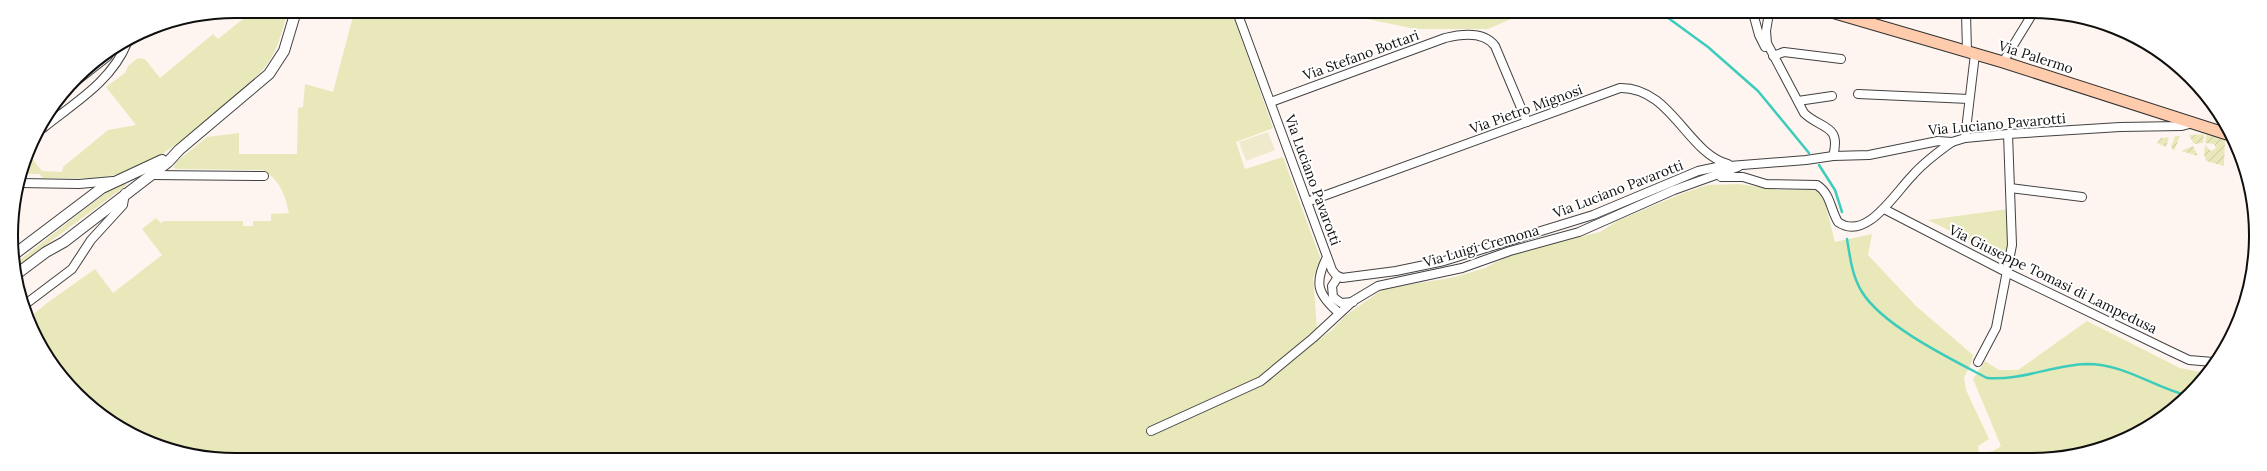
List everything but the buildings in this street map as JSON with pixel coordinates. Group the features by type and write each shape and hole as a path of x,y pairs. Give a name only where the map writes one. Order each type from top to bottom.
{"main road":[{"name":"Via Palermo","path":"1866,18 2223,133"}],"street":[{"path":"21,272 46,252 64,242 124,195 131,182 179,150 269,74 284,51 294,18"},
{"name":"Via Luciano Pavarotti","path":"1239,18 1327,257 1332,270 1338,277 1351,277 1396,271 1444,261 1586,217 1718,164"},
{"path":"1755,18 1763,45 1774,56"},
{"path":"1768,18 1766,39 1798,101 1808,116 1830,128 1835,139 1833,156"},
{"path":"1965,138 1969,99 1971,53 1967,18"},
{"path":"2003,62 2030,18"},
{"name":"Via Stefano Bottari","path":"1271,102 1445,38 1473,35 1488,39 1495,46 1527,122"},
{"path":"50,122 100,82 116,64 124,49"},
{"path":"1774,56 1784,52 1841,59"},
{"name":"Via Pietro Mignosi","path":"1307,202 1620,88 1635,89 1654,98 1718,164 1733,165"},
{"path":"1858,94 1969,99"},
{"path":"1798,101 1832,96"},
{"name":"Via Luciano Pavarotti","path":"1733,165 1806,160 1833,156 1869,155 1938,141 1952,142 1965,138 2008,134 2120,127 2182,126 2192,123"},
{"path":"1978,362 1996,328 2008,273 2012,245 2008,134"},
{"name":"Via Luigi Cremona","path":"1708,179 1734,176 1753,179 1766,184 1817,185 1825,192 1829,199 1838,222 1847,227 1859,227 1884,209 1921,167 1952,142"},
{"path":"159,164 170,171 184,174"},
{"path":"151,175 159,164"},
{"path":"1747,164 1753,179"},
{"name":"Via Luigi Cremona","path":"1151,431 1261,381 1313,338 1339,313 1371,290 1387,283 1462,268 1510,251 1579,232 1674,190 1747,164"},
{"path":"24,183 79,184 113,181 131,182 151,175 184,174 264,176"},
{"path":"18,251 89,197 113,181"},
{"path":"79,184 88,191 89,197"},
{"path":"2010,188 2082,197"},
{"path":"29,302 72,269 91,240 123,205 125,198 124,195"},
{"name":"Via Giuseppe Tomasi di Lampedusa","path":"1884,209 2008,273 2172,352 2189,360 2208,362"},
{"path":"1327,257 1320,273 1320,290 1329,304 1339,313"},
{"path":"1338,277 1332,286 1333,297 1340,303 1353,302"}],"green space":[{"path":"244,18 286,18 281,36 271,59 260,73 212,116 156,158 137,168 110,176 43,178 39,174 27,174 32,159 42,171 62,172 63,167 108,130 136,125 106,87 125,73 128,66 138,58 145,59 160,78 213,34 218,39"},
{"path":"354,18 1234,18 1273,128 1236,142 1245,169 1283,157 1321,260 1313,278 1317,328 1305,338 1310,346 1332,330 1345,316 1383,289 1455,277 1485,268 1511,254 1600,232 1619,220 1681,194 1707,185 1739,184 1779,190 1812,189 1820,193 1825,203 1835,242 1872,234 1868,255 1916,306 1973,355 1972,361 1964,378 1966,390 1989,439 1978,446 1979,453 221,453 179,446 139,431 103,408 72,379 47,344 40,332 33,314 95,269 113,293 162,255 142,229 156,218 161,223 164,221 243,221 243,226 253,226 253,221 271,221 271,214 289,213 286,200 278,183 263,170 173,168 176,162 207,137 239,133 239,154 297,154 298,108 303,107 305,84 333,92"},
{"path":"1363,18 1513,18 1488,29 1415,29"},
{"path":"2204,134 2203,143 2194,144 2189,135"},
{"path":"2206,134 2225,140 2224,166 2206,161 2204,154 2205,145 2211,151 2216,148 2214,144 2205,143"},
{"path":"2175,136 2180,136 2174,151 2171,147"},
{"path":"2169,137 2166,147 2157,143 2161,138"},
{"path":"2193,146 2198,156 2181,151"},
{"path":"125,183 127,185 20,264 19,260 112,188"},
{"path":"2008,209 2010,241 2008,259 1928,220"},
{"path":"2087,321 2180,368 2201,372 2175,399 2164,408 2128,431 2088,446 2074,449 2046,453 1979,453 1993,451 2001,446 1973,379 1985,361 1999,370 2018,370"}],"shaded area":[{"path":"1268,132 1275,150 1246,161 1239,142"}],"waterway":[{"path":"1668,18 1708,47 1758,91 1809,153"},
{"path":"1819,165 1835,190 1842,212"},
{"path":"1847,239 1856,280 1862,292 1872,305 1885,317 1919,341 1987,378 2012,377 2074,365 2100,365 2126,372 2181,393"}]}
